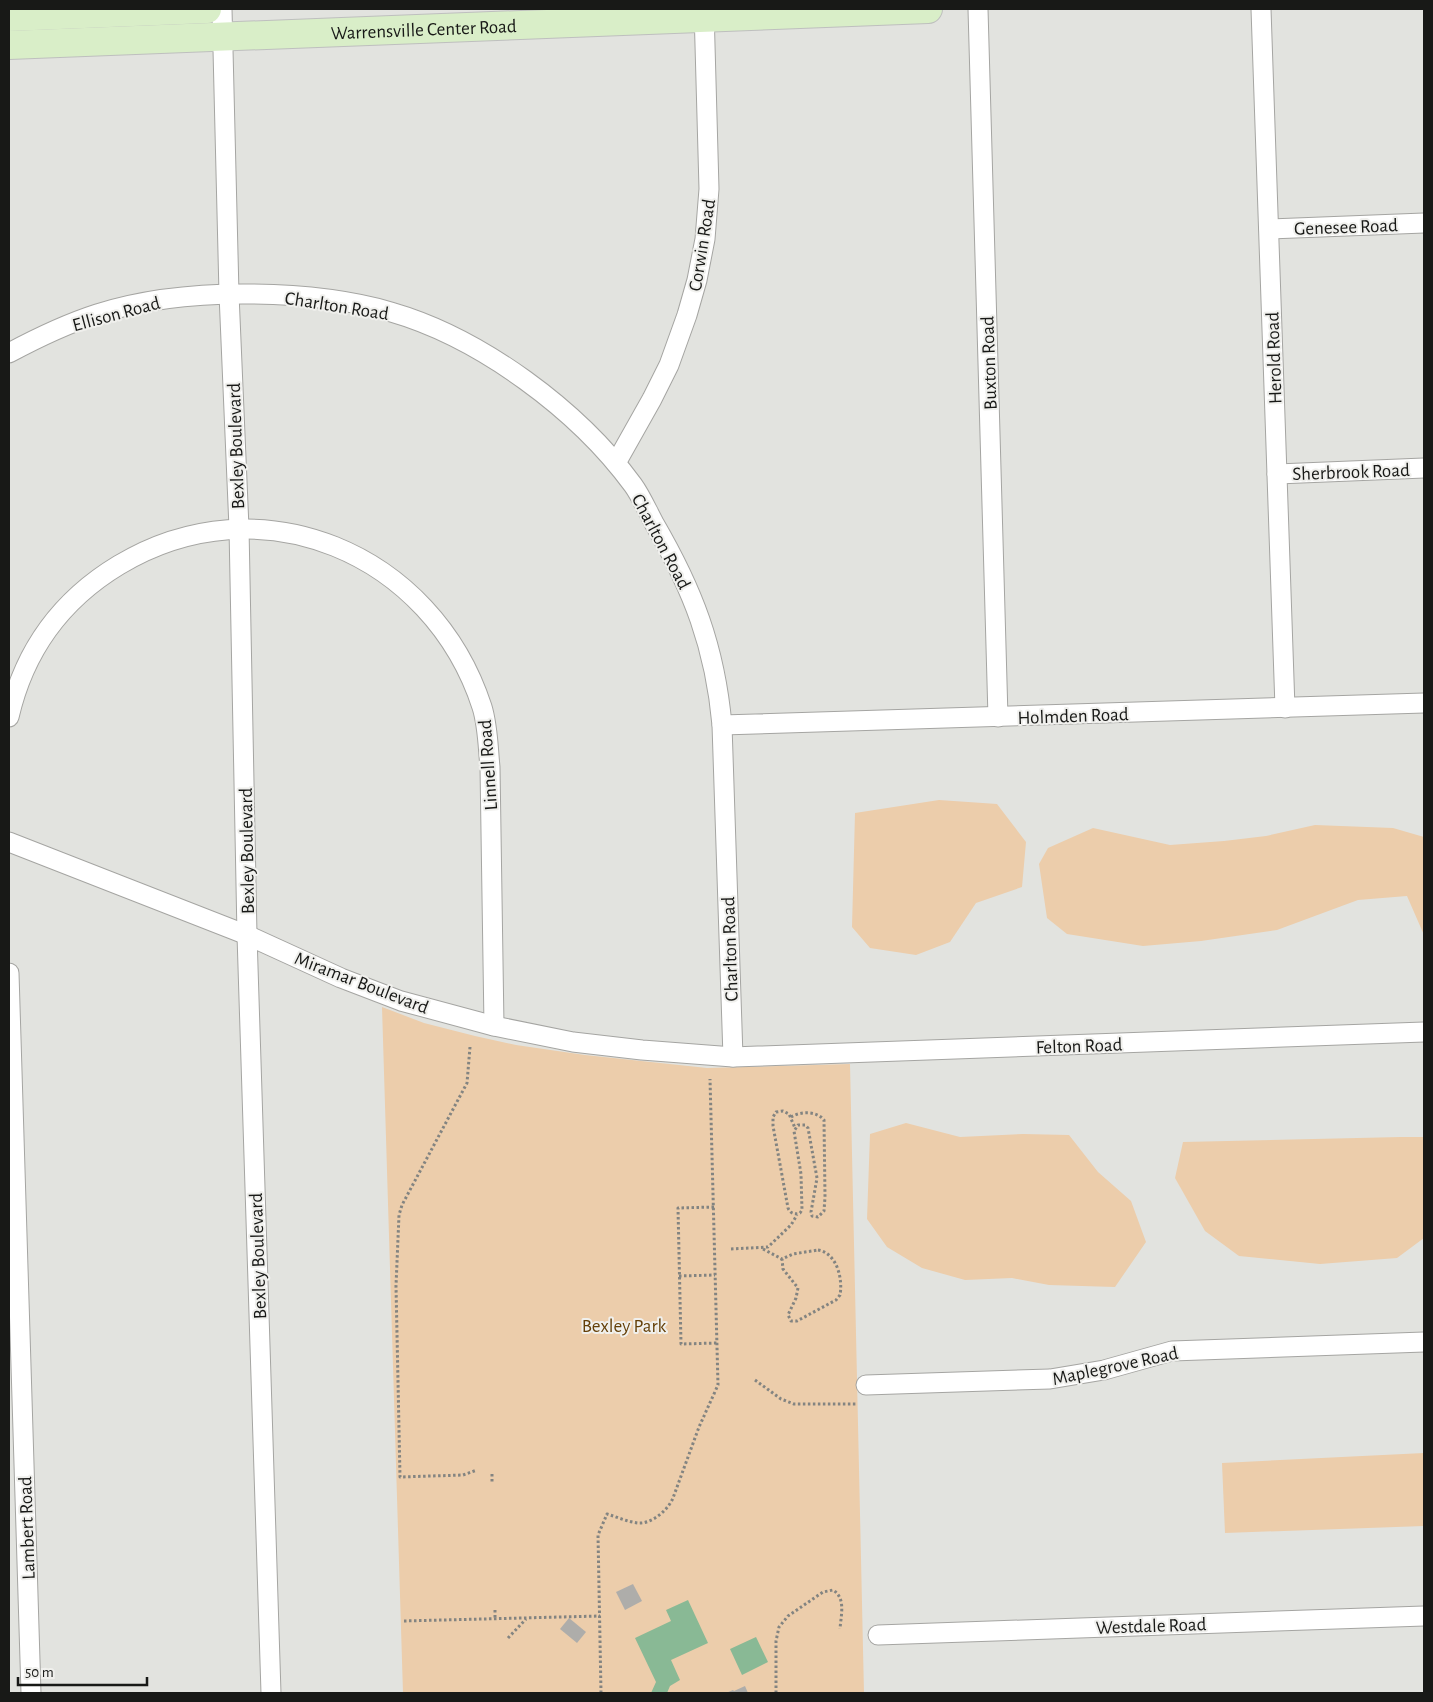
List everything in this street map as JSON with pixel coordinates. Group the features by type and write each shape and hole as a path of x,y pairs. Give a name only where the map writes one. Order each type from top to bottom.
{"main road":[{"path":"9,17 207,9"},
{"name":"Warrensville Center Road","path":"9,45 704,13 928,9"}],"street":[{"name":"Bexley Boulevard","path":"222,9 229,294 239,528 247,935 271,1693"},
{"name":"Buxton Road","path":"978,9 998,717"},
{"name":"Herold Road","path":"1261,9 1286,708"},
{"name":"Corwin Road","path":"616,463 669,365 687,316 699,271 705,239 709,189 704,13"},
{"name":"Genesee Road","path":"1269,229 1424,223"},
{"name":"Charlton Road","path":"229,294 314,297 348,302 391,312 454,337 487,355 537,390 580,425 616,463 635,488 668,545 691,595 700,618 720,695 733,1057"},
{"name":"Ellison Road","path":"9,353 98,314 156,300 186,296 229,294"},
{"name":"Sherbrook Road","path":"1277,474 1424,468"},
{"path":"9,717 22,675 34,649 68,604 85,588 128,559 159,544 175,538 204,532 239,528"},
{"name":"Linnell Road","path":"239,528 304,535 355,555 400,584 440,626 458,653 482,708 488,739 494,1026"},
{"name":"Holmden Road","path":"722,725 1424,703"},
{"name":"Miramar Boulevard","path":"9,842 247,935 341,978 401,1001 494,1026 573,1042 642,1050 733,1057"},
{"name":"Lambert Road","path":"9,973 31,1693"},
{"name":"Felton Road","path":"733,1057 1424,1032"},
{"name":"Maplegrove Road","path":"866,1385 1050,1379 1104,1370 1172,1351 1424,1342"},
{"name":"Westdale Road","path":"878,1634 1424,1616"}],"path":[{"path":"470,1047 467,1083 402,1205 399,1215 396,1295 400,1477 463,1475 477,1470"},
{"path":"601,1693 598,1535 607,1514 638,1523 656,1517 670,1504 702,1420 718,1385 710,1079"},
{"path":"731,1249 763,1248 774,1243 802,1210 802,1189 794,1137 795,1128 791,1117 786,1112 778,1111 773,1120 788,1208 792,1213 797,1214"},
{"path":"791,1117 797,1114 811,1113 819,1115 824,1120 825,1197 824,1211 818,1217 812,1216 810,1212 817,1178 808,1128 803,1124 795,1128"},
{"path":"714,1207 678,1208 680,1344 717,1343"},
{"path":"763,1248 782,1259"},
{"path":"815,1250 828,1252 834,1260 838,1271 840,1295 836,1300 800,1319 791,1321 788,1315 798,1291 796,1285 783,1268 782,1259 815,1250"},
{"path":"679,1276 715,1275"},
{"path":"755,1380 782,1399 794,1404 857,1404"},
{"path":"492,1474 492,1484"},
{"path":"776,1693 776,1641 779,1627 788,1616 823,1592 833,1590 841,1599 840,1628"},
{"path":"495,1610 495,1619"},
{"path":"404,1621 600,1616"},
{"path":"508,1638 527,1618"}],"green space":[{"path":"939,800 997,804 1026,842 1022,887 976,903 950,942 916,955 870,948 852,927 855,813"},
{"path":"1315,825 1393,828 1424,837 1424,935 1407,896 1358,900 1277,930 1201,941 1143,946 1067,934 1047,918 1039,864 1048,848 1093,828 1170,845 1266,836"},
{"name":"Bexley Park","path":"382,1007 424,1023 475,1036 516,1045 585,1055 707,1068 850,1064 864,1693 403,1693"},
{"path":"906,1123 960,1137 1023,1134 1069,1135 1098,1172 1131,1201 1146,1242 1115,1287 1049,1285 1012,1278 965,1280 922,1268 887,1247 867,1219 870,1134"},
{"path":"1424,1137 1424,1238 1397,1258 1320,1264 1239,1256 1205,1231 1175,1178 1183,1142"},
{"path":"1424,1453 1424,1526 1225,1533 1222,1463"}],"shaded area":[{"path":"688,1600 708,1643 671,1660 680,1680 670,1686 667,1693 651,1693 656,1682 635,1638 671,1621 666,1610"},
{"path":"756,1637 768,1662 742,1675 730,1649"}],"building":[{"path":"633,1584 642,1601 625,1610 616,1592"},
{"path":"569,1618 586,1632 577,1643 560,1629"},
{"path":"745,1686 748,1693 726,1693 734,1691"}]}
